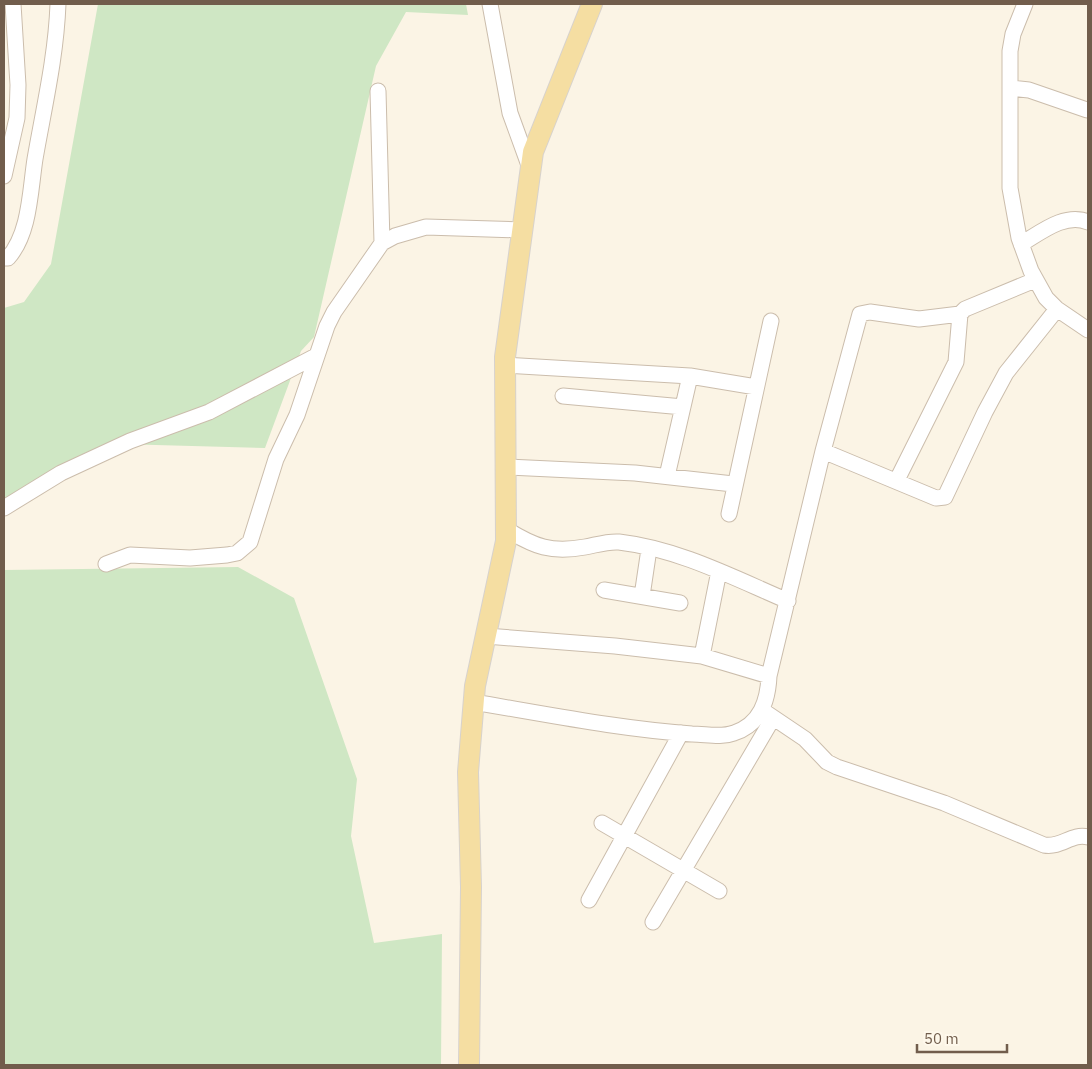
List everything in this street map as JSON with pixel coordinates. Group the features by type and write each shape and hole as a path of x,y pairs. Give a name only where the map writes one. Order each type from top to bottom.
{"main road":[{"path":"469,1065 471,887 468,772 473,702 506,541 505,365 533,152 592,4"}],"street":[{"path":"4,176 17,118 18,85 12,4"},
{"path":"4,258 8,258 16,250 30,200 56,43 58,4"},
{"path":"490,4 510,113 530,168"},
{"path":"1025,4 1011,42 1010,188 1014,221 1021,244 1040,290 1057,309 1088,330"},
{"path":"1010,88 1029,90 1087,110"},
{"path":"378,91 382,243"},
{"path":"1021,244 1056,223 1074,220 1088,222"},
{"path":"106,564 130,556 210,556 237,553 244,549 255,531 276,459 297,415 316,356 334,312 382,243 395,236 426,228 522,230"},
{"path":"653,922 683,871 768,714 766,703 769,676 823,451 860,314 870,312 919,319 960,314 966,309 1035,280"},
{"path":"823,451 897,480 936,498 945,497 985,412 1006,373 1057,309"},
{"path":"897,480 956,362 960,314"},
{"path":"729,514 770,321"},
{"path":"4,508 61,473 130,441 208,412 316,356"},
{"path":"505,365 690,376 756,387"},
{"path":"667,476 690,376"},
{"path":"563,396 683,407"},
{"path":"506,467 628,472 734,484"},
{"path":"506,530 530,544 554,550 610,542 649,549 696,562 788,601"},
{"path":"642,596 649,549"},
{"path":"702,656 719,571"},
{"path":"604,590 680,602"},
{"path":"486,636 615,646 702,656 769,676"},
{"path":"473,702 643,729 722,735 734,734 768,714"},
{"path":"768,714 805,739 828,762 843,770 944,803 1044,845 1057,845 1074,836 1088,837"},
{"path":"590,900 681,733"},
{"path":"602,823 719,891"}],"green space":[{"path":"98,4 466,4 468,15 406,12 376,66 314,337 301,351 265,448 119,444 4,512 4,308 24,302 51,264"},
{"path":"238,567 294,598 357,779 351,836 374,943 442,934 441,1065 4,1065 4,570"}]}
